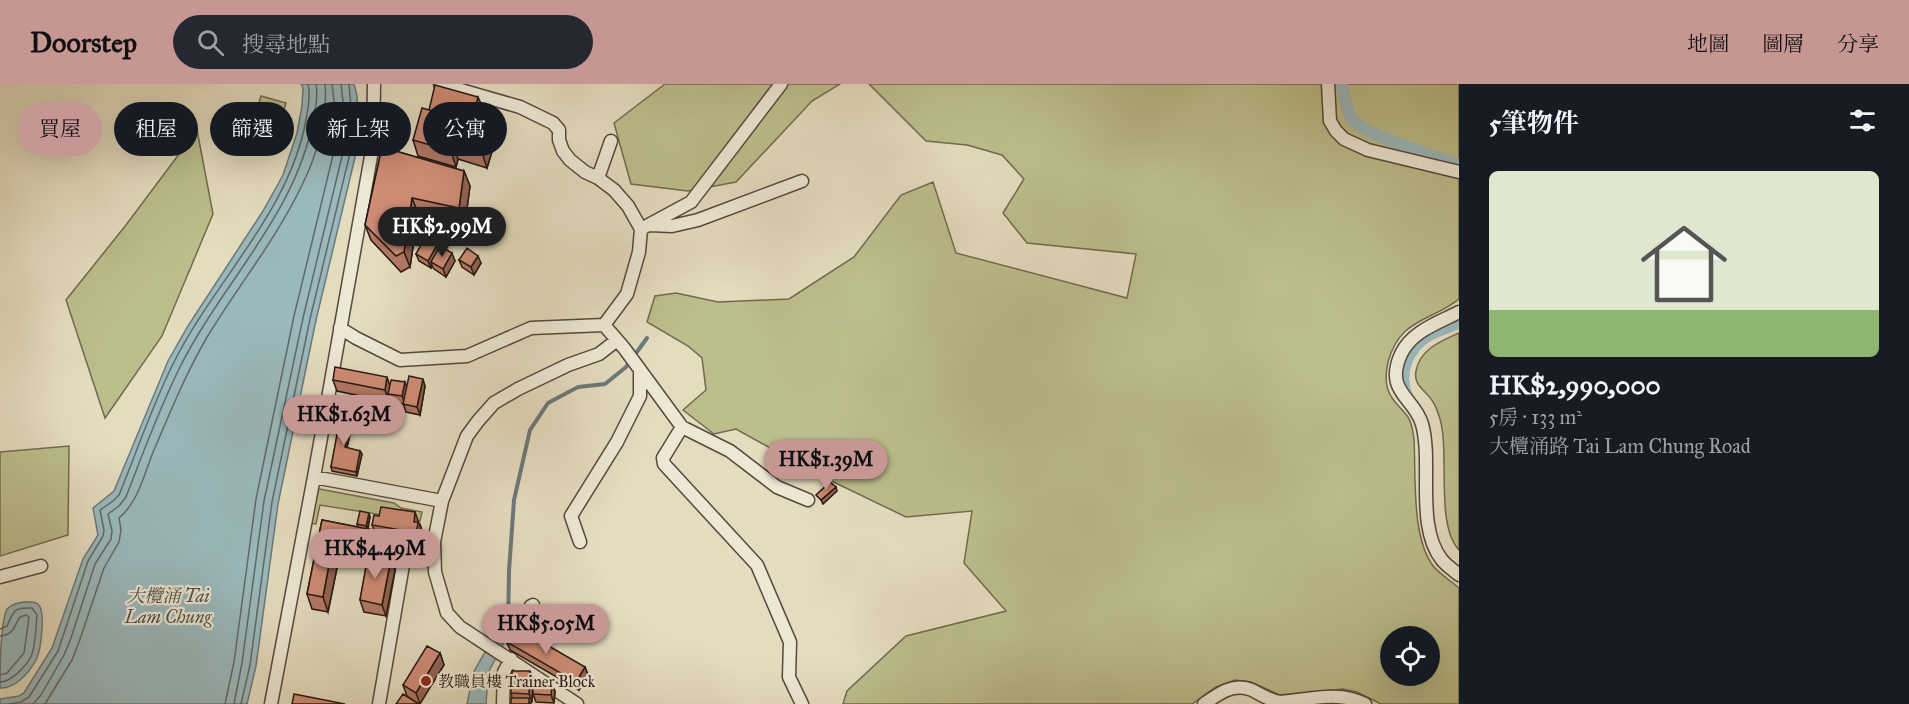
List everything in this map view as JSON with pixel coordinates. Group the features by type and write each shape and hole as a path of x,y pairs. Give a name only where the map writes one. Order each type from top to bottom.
{"street":[{"path":"271,704 310,528 314,477 373,145 374,84"},
{"path":"440,84 520,107 553,123 558,130 563,151 570,160 614,190 645,227"},
{"path":"604,325 627,294 645,227 691,202 781,84"},
{"path":"1328,84 1330,121 1344,139 1368,150 1459,172"},
{"path":"598,178 611,141"},
{"path":"645,227 672,226 698,220 802,181"},
{"path":"1459,312 1414,336 1401,354 1396,372 1398,388 1417,411 1422,424 1427,518 1433,540 1443,561 1459,575"},
{"path":"340,328 400,360 467,356 531,328 604,325"},
{"path":"604,325 621,344 682,427 730,451 777,487 808,500"},
{"path":"577,704 460,627 447,613 435,572 434,542 442,501 467,436 494,403 568,365 621,344"},
{"path":"580,542 571,516 617,442 640,396 638,367"},
{"path":"682,427 663,458 664,464 757,565 790,642 789,677 802,704"},
{"path":"314,477 442,501"},
{"path":"360,537 394,543 402,548 403,565 379,704"},
{"path":"0,577 41,566"},
{"path":"503,704 506,656 533,605"},
{"path":"1204,704 1219,693 1236,687 1249,689 1279,702 1343,696 1354,698 1365,704"}],"green space":[{"path":"665,84 840,84 812,101 736,182 688,191 631,184 614,123"},
{"path":"869,84 1459,84 1459,299 1417,323 1400,337 1393,348 1386,376 1390,394 1408,417 1412,428 1416,506 1421,540 1434,567 1459,588 1459,704 1381,704 1357,692 1343,689 1280,695 1251,682 1235,680 1216,687 1192,704 843,704 847,691 906,636 1006,611 964,563 972,511 906,517 817,474 736,429 714,434 683,410 706,390 702,358 688,346 647,322 655,296 676,293 718,302 789,299 854,257 901,195 933,182 956,253 1127,298 1136,254 1027,243 1003,213 1024,179 1002,155 967,145 926,141"},
{"path":"261,96 282,102 259,102"},
{"path":"198,135 213,214 162,336 105,418 66,300 178,156 198,156"},
{"path":"1459,333 1459,550 1447,524 1443,433 1440,419 1434,404 1416,380 1416,371 1418,363 1427,351"},
{"path":"69,446 68,535 0,556 0,452"},
{"path":"314,488 394,503 401,508 422,512 420,521 320,505 316,524 308,523"}],"water":[{"name":"大欖涌 Tai Lam Chung","path":"301,84 354,84 357,102 306,102 306,156 355,156 316,320 278,504 256,666 247,704 0,704 0,699 24,693 52,648 83,559 98,535 93,508 114,491 168,361 188,326 263,211 283,175 289,156 294,156 294,142 302,106 303,88"},
{"path":"24,602 38,604 42,614 38,655 21,679 11,686 0,688 1,647 5,616 7,609 11,606"},
{"path":"503,626 512,627 488,673 486,704 467,704 474,671"}],"building":[{"path":"435,85 478,97 477,102 431,102"},
{"path":"423,108 423,143 413,140"},
{"path":"411,155 464,171 459,208 412,198 404,252 396,256 365,225 380,156"},
{"path":"425,238 437,245 428,261 416,254"},
{"path":"440,246 452,253 443,269 431,262"},
{"path":"467,248 478,256 471,267 459,260"},
{"path":"335,367 387,377 385,390 333,380"},
{"path":"409,376 423,379 417,407 403,404"},
{"path":"391,380 405,382 402,396 388,394"},
{"path":"341,410 352,412 345,447 360,451 356,472 331,467 338,429 335,428"},
{"path":"830,482 836,487 821,500 816,495"},
{"path":"381,507 415,512 414,522 418,522 417,529 412,532 372,525 374,515 379,516"},
{"path":"360,511 369,513 366,526 357,524"},
{"path":"322,520 383,532 379,552 333,543 323,597 307,594"},
{"path":"368,555 391,559 382,605 360,600"},
{"path":"527,607 535,612 528,624 519,619"},
{"path":"516,627 585,667 576,682 507,642"},
{"path":"427,646 440,653 416,693 403,685"},
{"path":"512,671 530,671 529,694 511,693"},
{"path":"533,683 552,684 551,695 533,694"},
{"path":"294,694 345,704 292,704"},
{"path":"403,694 419,704 396,704"},
{"path":"511,698 529,698 529,704 511,704"}],"waterway":[{"path":"1342,84 1350,116 1359,125 1370,132 1459,165"},
{"path":"1407,396 1404,388 1404,370 1415,346 1429,335 1459,322"},
{"path":"505,630 508,628 514,500 530,430 548,403 578,387 605,384 626,367 647,338"}],"place":[{"name":"教職員樓 Trainer Block","path":"426,681"}]}
